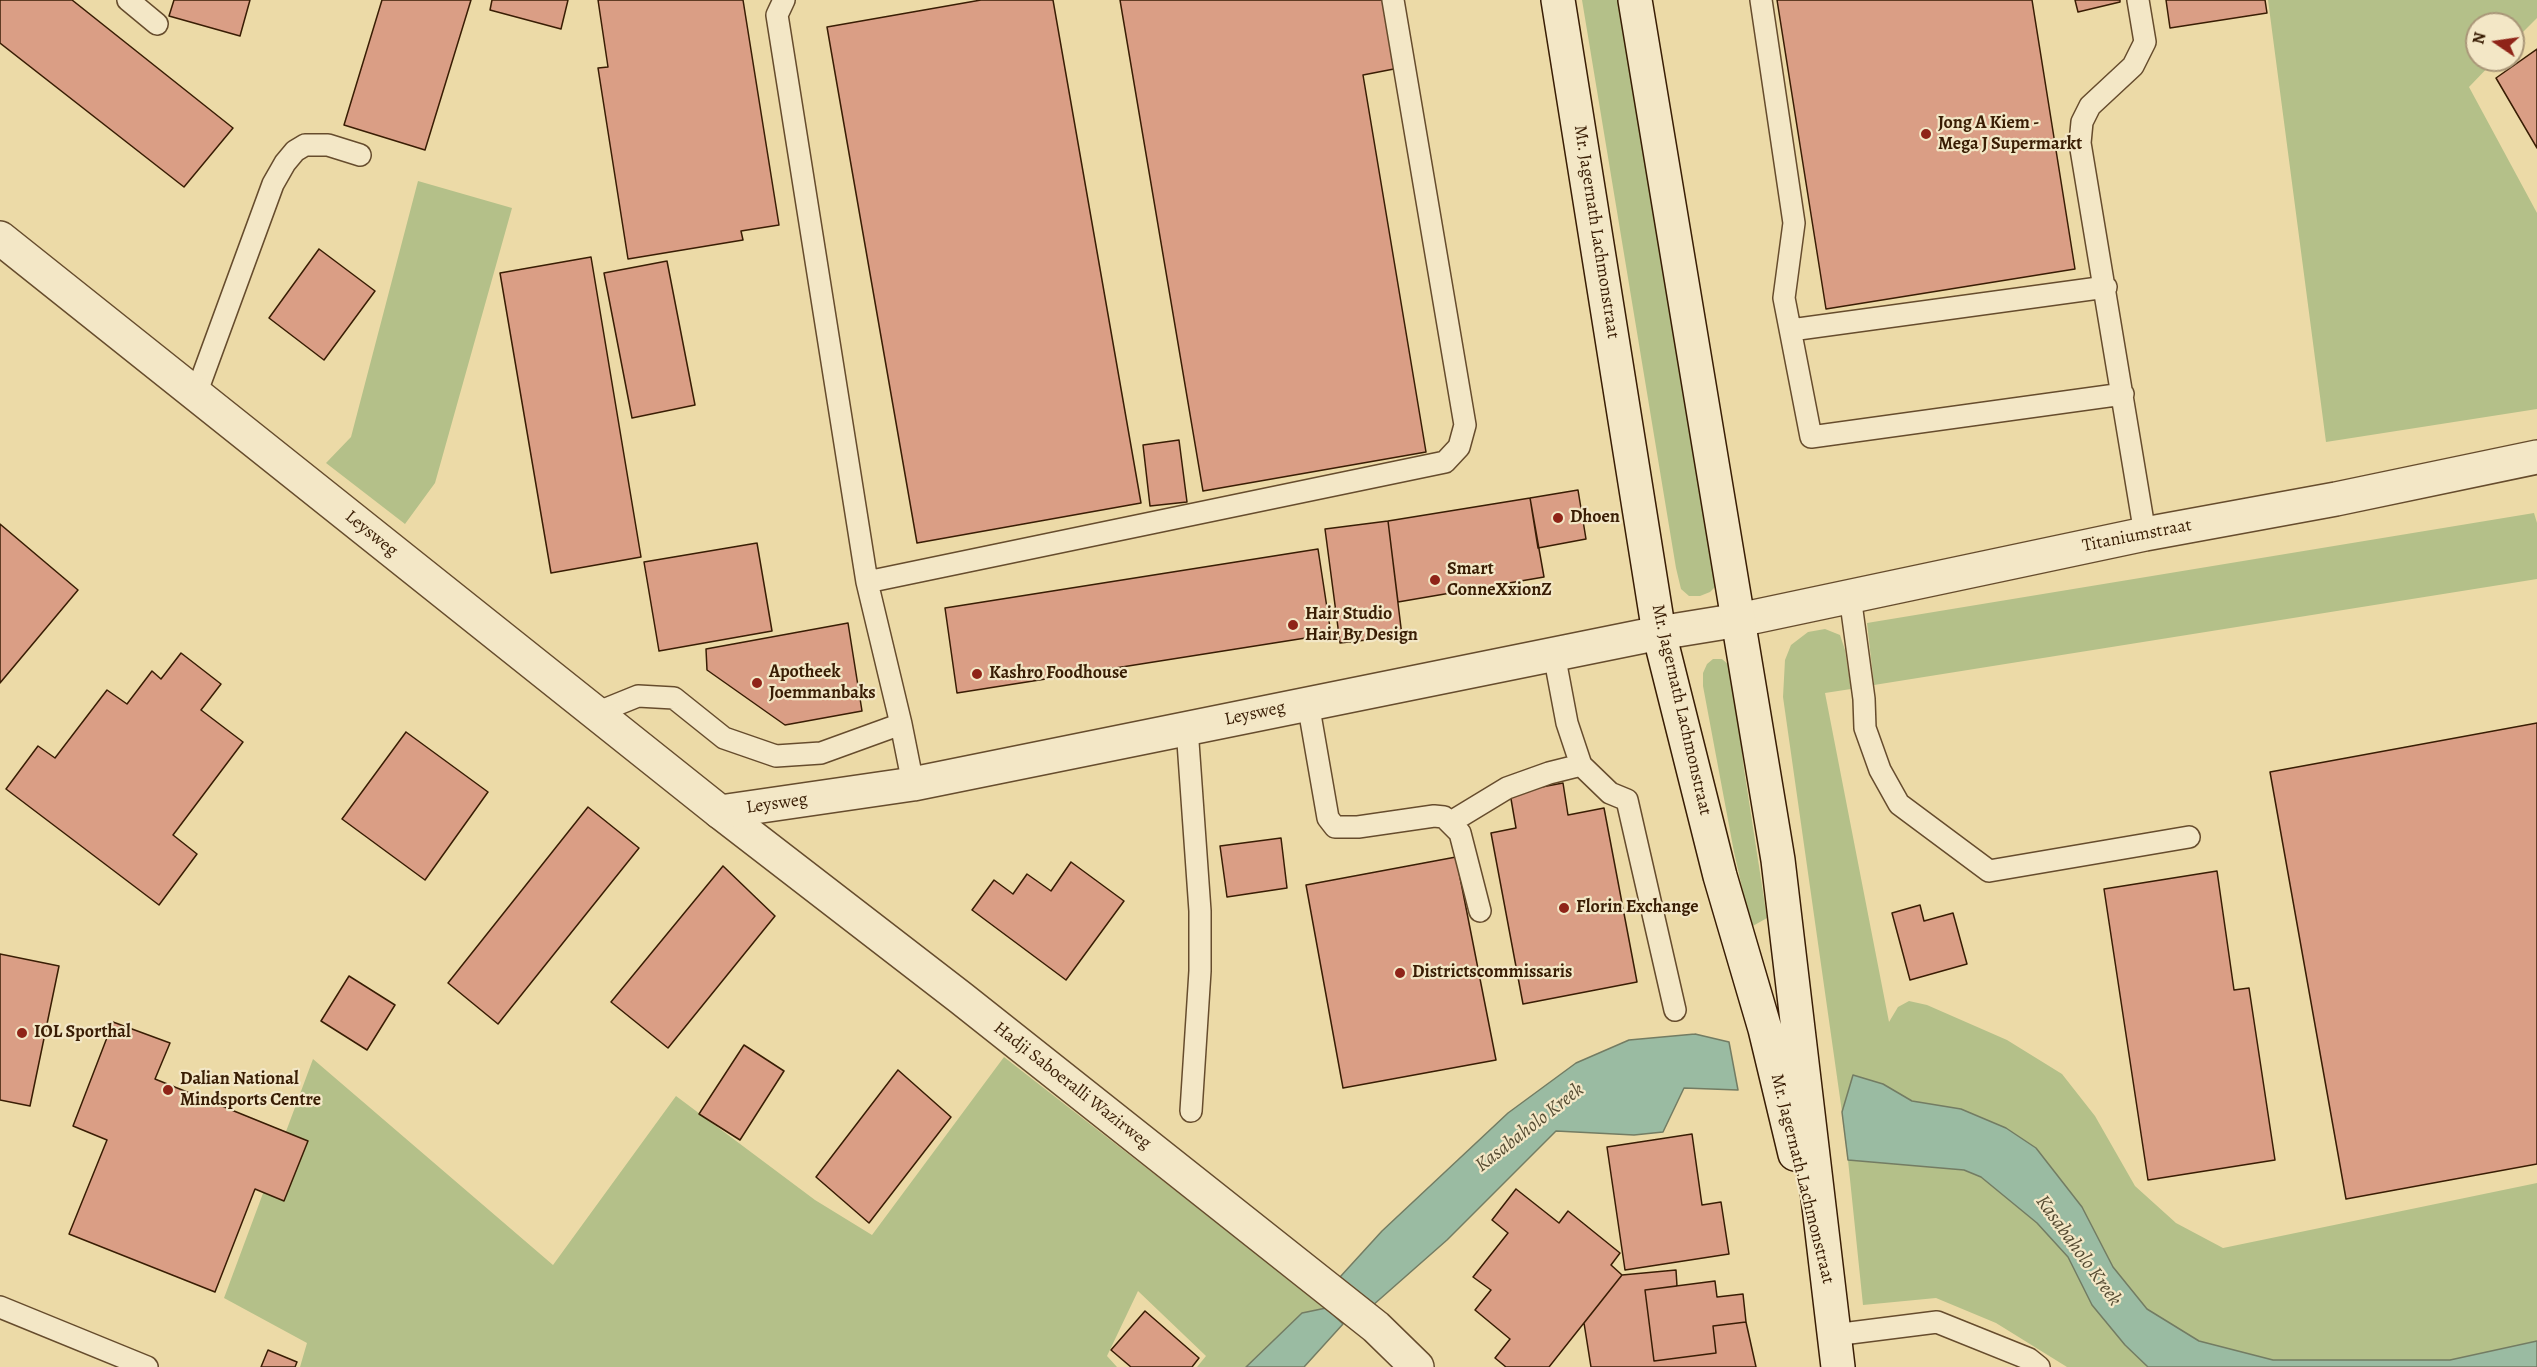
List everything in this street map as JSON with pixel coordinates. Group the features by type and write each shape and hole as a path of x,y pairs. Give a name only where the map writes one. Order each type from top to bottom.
{"street":[{"name":"Mr. Jagernath Lachmonstraat","path":"1558,0 1659,633 1720,876 1765,1029 1830,1293"},
{"name":"Mr. Jagernath Lachmonstraat","path":"1635,0 1778,860 1830,1293"},
{"name":"Leysweg","path":"0,238 720,812 913,784 1659,633 1739,620"},
{"name":"Titaniumstraat","path":"1739,620 2145,534 2336,499 2537,457"},
{"name":"Hadji Saboeralli Wazirweg","path":"720,812 961,998 1376,1327 1417,1367"},
{"path":"1830,1293 1836,1351"}],"lane":[{"path":"128,0 157,24"},
{"path":"784,0 777,15 867,582 913,784"},
{"path":"867,582 1445,462 1459,447 1465,425 1393,0"},
{"path":"1761,0 1794,223 1784,298 1811,437 2123,394"},
{"path":"2138,0 2145,42 2133,66 2090,106 2082,122 2080,143 2106,287 2145,534"},
{"path":"196,394 273,184 285,163 295,151 305,145 328,144 360,155"},
{"path":"1791,330 2106,287"},
{"path":"1850,596 1864,699 1865,728 1880,770 1899,804 1989,871 2189,837"},
{"path":"1554,654 1567,723 1581,765 1610,793 1628,800 1675,1010"},
{"path":"596,713 638,696 674,698 724,738 776,756 821,753 901,724"},
{"path":"1308,703 1328,818 1335,827 1358,827 1434,816 1444,817 1460,833 1480,911"},
{"path":"1187,728 1200,911 1200,970 1191,1111"},
{"path":"1450,822 1507,788 1549,773 1581,765"},
{"path":"0,1307 147,1367"},
{"path":"1836,1351 1937,1322 2029,1359 2039,1367"}],"shaded area":[{"path":"1582,0 1618,0 1672,323 1718,573 1717,585 1710,592 1700,596 1689,596 1681,589 1676,568"},
{"path":"2268,0 2537,0 2537,18 2525,30 2525,12 2465,12 2465,72 2483,72 2469,87 2537,213 2537,409 2326,442"},
{"path":"418,181 512,208 435,483 405,524 326,463 351,437"},
{"path":"2534,513 2537,523 2537,579 1874,685 1867,623"},
{"path":"1825,629 1840,635 1845,650 1851,689 1825,693 1889,1022 1898,1007 1909,1001 1927,1005 2007,1040 2062,1074 2095,1116 2135,1186 2176,1223 2223,1248 2537,1183 2537,1341 2450,1360 2273,1360 2199,1341 2147,1309 2113,1267 2082,1207 2036,1148 1961,1109 1912,1101 1883,1084 1853,1075 1842,1112 1783,697 1785,660 1791,645 1808,632"},
{"path":"1713,659 1722,659 1730,666 1733,677 1744,769 1767,918 1751,927 1734,852 1703,686 1703,673 1707,664"},
{"path":"1004,1057 1326,1308 1302,1314 1246,1367 1197,1367 1206,1356 1138,1291 1107,1356 1117,1367 300,1367 307,1343 224,1298 313,1059 553,1265 676,1096 815,1200 872,1235"},
{"path":"1848,1160 1964,1170 1981,1177 2037,1223 2068,1257 2092,1305 2125,1345 2148,1367 2067,1367 1996,1323 1936,1298 1863,1305"}],"water":[{"name":"Kasabaholo Kreek","path":"1695,1034 1729,1042 1738,1090 1684,1088 1663,1132 1634,1135 1556,1131 1447,1240 1372,1306 1340,1277 1382,1231 1508,1113 1576,1063 1629,1040"},
{"name":"Kasabaholo Kreek","path":"1853,1075 1883,1084 1912,1101 1961,1109 2006,1128 2036,1148 2082,1207 2113,1267 2147,1309 2199,1341 2273,1360 2450,1360 2537,1341 2537,1367 2148,1367 2125,1345 2092,1305 2068,1257 2037,1223 1981,1177 1964,1170 1848,1160 1842,1112"},
{"path":"1326,1308 1343,1324 1304,1367 1246,1367 1302,1313"}],"building":[{"path":"0,0 72,0 233,128 184,187 0,43"},
{"path":"174,0 250,0 240,36 169,16"},
{"path":"382,0 471,0 425,150 344,125"},
{"path":"492,0 568,0 561,29 490,10"},
{"path":"598,0 743,0 779,225 741,231 743,240 628,259 598,68 608,67"},
{"path":"981,0 1053,0 1141,503 917,543 827,27"},
{"path":"1120,0 1388,0 1399,68 1363,75 1426,452 1203,491"},
{"name":"Jong A Kiem - Mega J Supermarkt","path":"1777,0 2032,0 2075,269 1826,309"},
{"path":"2075,0 2120,0 2120,2 2078,12"},
{"path":"2166,0 2265,0 2267,13 2170,28"},
{"path":"2537,49 2537,148 2496,78 2504,72 2525,72 2525,57"},
{"path":"319,249 375,291 324,360 269,318"},
{"path":"591,257 641,557 551,573 500,273"},
{"path":"667,261 695,405 632,418 604,273"},
{"path":"1179,440 1187,502 1150,506 1143,445"},
{"name":"Dhoen","path":"1578,490 1586,539 1538,548 1530,498"},
{"path":"1530,498 1544,577 1398,602 1388,521"},
{"path":"1388,521 1402,636 1340,643 1325,529"},
{"path":"0,524 78,590 0,683"},
{"path":"757,543 772,631 659,651 644,562"},
{"path":"1318,549 1331,634 957,693 945,608"},
{"path":"848,623 862,711 785,725 707,670 706,649"},
{"path":"181,653 221,684 201,710 243,742 173,835 197,854 159,905 6,789 38,746 55,758 107,690 127,704 152,671 161,679"},
{"path":"2537,723 2537,1164 2346,1199 2270,772"},
{"path":"406,732 488,792 425,880 342,819"},
{"name":"Florin Exchange","path":"1563,783 1568,815 1604,808 1637,982 1523,1004 1491,833 1516,828 1510,793"},
{"path":"588,807 639,848 498,1024 448,983"},
{"path":"1281,838 1287,888 1227,897 1220,846"},
{"name":"Districtscommissaris","path":"1456,857 1496,1060 1343,1088 1306,885"},
{"path":"1071,862 1124,901 1066,980 972,910 994,880 1013,894 1027,874 1051,891"},
{"path":"723,866 775,916 668,1048 611,1002"},
{"path":"2217,871 2234,990 2249,988 2275,1160 2148,1180 2104,889"},
{"path":"1920,905 1924,921 1953,913 1967,964 1910,980 1892,913"},
{"name":"IOL Sporthal","path":"0,954 59,966 30,1106 0,1100"},
{"path":"349,976 395,1005 367,1050 321,1021"},
{"path":"113,1022 170,1043 155,1079 308,1141 284,1201 255,1189 215,1292 69,1234 107,1140 73,1126"},
{"path":"744,1045 784,1071 740,1140 699,1114"},
{"path":"898,1070 951,1117 869,1223 816,1177"},
{"path":"1692,1134 1702,1205 1721,1202 1729,1254 1625,1270 1607,1147"},
{"path":"1516,1189 1559,1223 1568,1211 1620,1253 1611,1265 1622,1275 1549,1367 1506,1367 1495,1358 1510,1339 1475,1310 1491,1290 1473,1277 1508,1233 1492,1220"},
{"path":"1676,1270 1677,1286 1645,1290 1654,1361 1716,1353 1713,1326 1746,1322 1756,1367 1591,1367 1584,1323 1622,1275"},
{"path":"1715,1281 1717,1297 1743,1294 1746,1322 1713,1326 1716,1353 1654,1361 1645,1290"},
{"path":"1145,1311 1199,1358 1192,1367 1131,1367 1111,1350"},
{"path":"268,1350 297,1362 295,1367 261,1367"}],"place":[{"name":"Jong A Kiem - Mega J Supermarkt","path":"1926,134"},
{"name":"Dhoen","path":"1558,518"},
{"name":"Smart ConneXxionZ","path":"1435,580"},
{"name":"Hair Studio Hair By Design","path":"1293,625"},
{"name":"Kashro Foodhouse","path":"977,674"},
{"name":"Apotheek Joemmanbaks","path":"757,683"},
{"name":"Florin Exchange","path":"1564,908"},
{"name":"Districtscommissaris","path":"1400,973"},
{"name":"IOL Sporthal","path":"22,1033"},
{"name":"Dalian National Mindsports Centre","path":"168,1090"}]}
